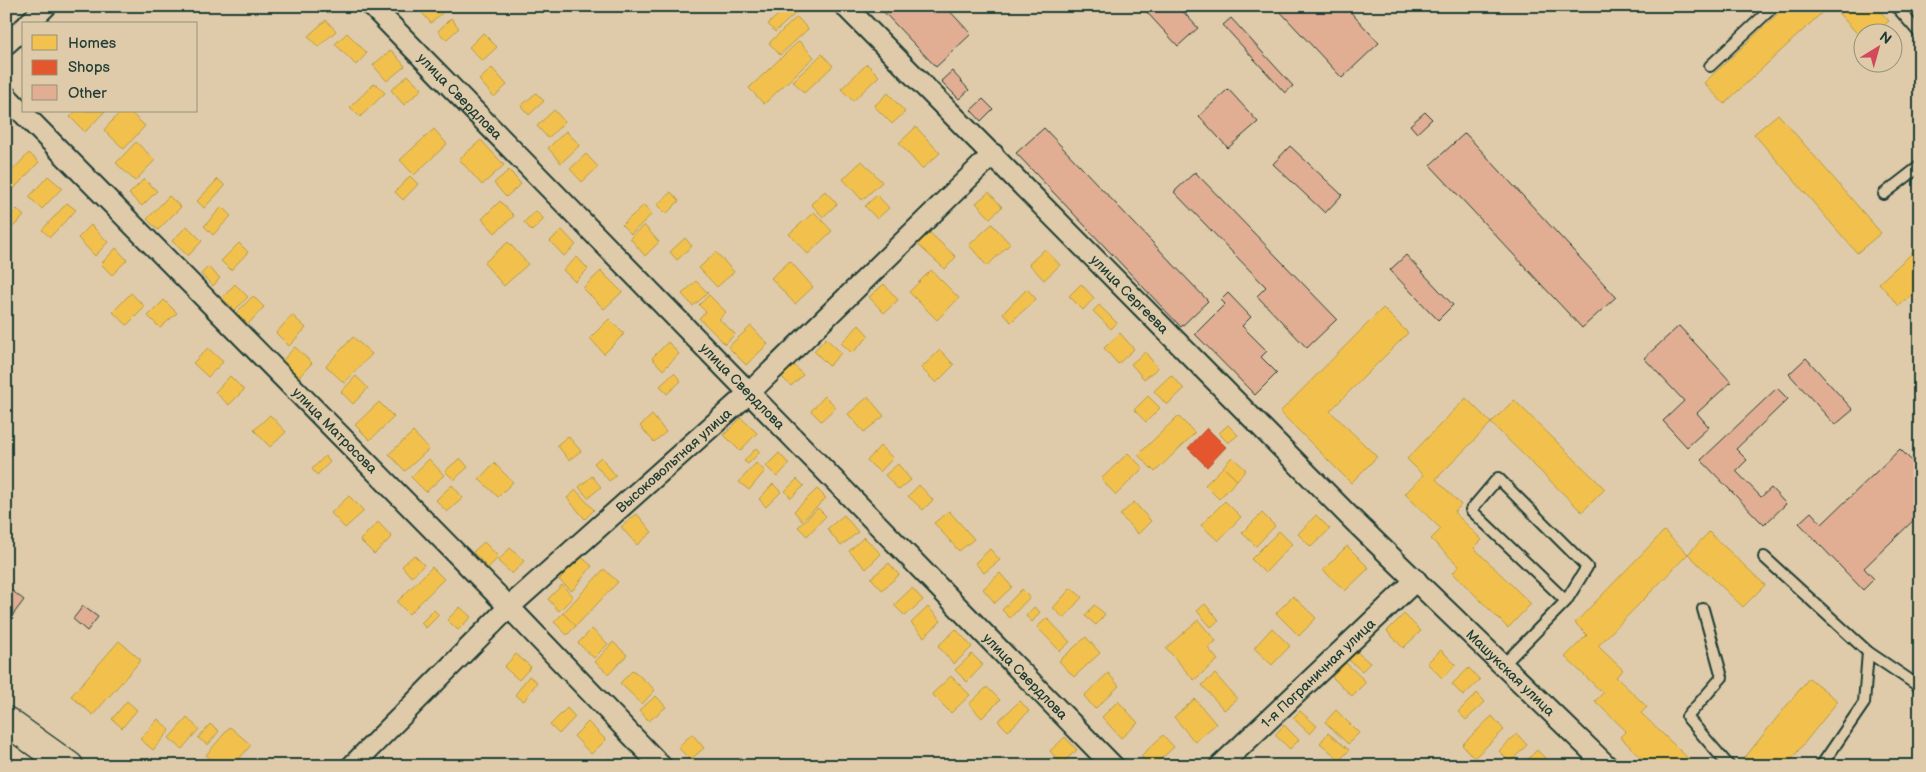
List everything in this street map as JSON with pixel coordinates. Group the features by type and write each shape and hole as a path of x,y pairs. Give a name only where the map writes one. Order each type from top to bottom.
{"main road":[{"path":"6,721 69,766"}],"street":[{"path":"30,22 46,6"},
{"name":"улица Свердлова","path":"372,6 1113,766"},
{"name":"улица Сергеева","path":"845,6 1354,521 1416,580"},
{"path":"6,44 22,30"},
{"name":"улица Матросова","path":"6,96 509,607 661,766"},
{"name":"Высоковольтная улица","path":"352,766 509,607 749,393 992,154"},
{"name":"Машукская улица","path":"1416,580 1607,766"},
{"name":"1-я Пограничная улица","path":"1220,766 1416,580"}],"lane":[{"path":"1710,66 1774,6"},
{"path":"1896,6 1920,34"},
{"path":"1884,194 1920,166"},
{"path":"1503,665 1566,601 1587,566 1498,478 1472,510 1566,601"},
{"path":"1764,557 1868,652 1920,687"},
{"path":"1704,609 1722,677 1686,717 1729,766"},
{"path":"1821,766 1864,703 1868,652"}],"building: Homes":[{"path":"416,6 437,6 443,12 431,23"},
{"path":"452,6 464,6 458,12"},
{"path":"788,6 794,6 798,11 775,32 768,24"},
{"path":"1786,6 1829,6 1724,104 1704,83"},
{"path":"1832,6 1875,6 1889,21 1854,22 1854,30"},
{"path":"797,17 808,29 780,55 769,43"},
{"path":"451,18 459,28 446,40 438,31"},
{"path":"326,20 336,31 318,47 308,36"},
{"path":"347,33 367,53 356,65 335,44"},
{"path":"483,33 497,47 482,61 469,47"},
{"path":"799,41 814,57 764,104 749,88"},
{"path":"391,50 405,66 387,81 373,65"},
{"path":"822,54 833,66 804,93 793,81"},
{"path":"867,64 879,76 853,101 841,89"},
{"path":"492,68 507,85 494,97 479,80"},
{"path":"408,75 422,89 404,105 391,90"},
{"path":"375,83 385,93 360,117 350,107"},
{"path":"536,93 544,101 529,115 521,106"},
{"path":"888,93 905,112 892,124 874,106"},
{"path":"554,110 565,122 548,138 537,126"},
{"path":"75,112 104,112 85,132 70,117"},
{"path":"120,112 130,112 145,126 124,149 104,130"},
{"path":"1778,114 1881,233 1857,253 1754,134"},
{"path":"916,127 940,153 922,169 899,143"},
{"path":"434,129 447,144 414,175 400,160"},
{"path":"566,131 580,145 561,163 548,148"},
{"path":"481,140 504,165 482,185 459,159"},
{"path":"136,142 155,160 135,181 116,163"},
{"path":"29,153 39,162 6,197 6,177"},
{"path":"586,154 598,167 582,182 570,169"},
{"path":"862,161 882,182 862,200 843,179"},
{"path":"509,170 521,184 506,197 494,183"},
{"path":"48,176 62,188 42,209 29,197"},
{"path":"410,176 418,184 403,200 395,192"},
{"path":"144,179 157,191 142,206 129,194"},
{"path":"218,179 225,186 204,208 197,201"},
{"path":"825,191 837,204 823,217 811,204"},
{"path":"671,192 679,201 666,214 657,205"},
{"path":"989,192 1002,207 990,218 976,203"},
{"path":"877,195 889,208 877,219 865,206"},
{"path":"169,196 181,207 158,230 147,219"},
{"path":"500,201 514,216 495,233 482,219"},
{"path":"67,203 76,210 50,237 42,230"},
{"path":"644,205 652,214 631,234 622,225"},
{"path":"222,207 231,216 213,235 204,226"},
{"path":"17,209 24,216 12,228 6,220"},
{"path":"536,211 544,219 532,231 524,222"},
{"path":"814,212 832,231 808,254 789,234"},
{"path":"992,224 1010,244 987,266 969,245"},
{"path":"91,225 108,242 95,256 78,238"},
{"path":"644,225 659,242 645,256 630,238"},
{"path":"187,226 202,241 188,256 172,241"},
{"path":"562,230 576,245 564,256 550,241"},
{"path":"928,231 956,257 945,269 917,244"},
{"path":"685,238 692,246 677,260 670,252"},
{"path":"508,242 528,264 504,286 484,263"},
{"path":"239,243 248,252 231,270 221,261"},
{"path":"1920,246 1920,288 1899,306 1879,283"},
{"path":"116,248 127,260 112,275 101,264"},
{"path":"1045,249 1060,265 1044,280 1029,264"},
{"path":"716,252 734,272 717,287 699,268"},
{"path":"577,257 588,269 575,282 563,270"},
{"path":"790,261 813,287 795,304 771,278"},
{"path":"208,267 220,278 213,286 201,274"},
{"path":"931,270 959,298 937,320 909,292"},
{"path":"601,271 622,292 604,309 583,288"},
{"path":"696,281 708,293 693,306 682,294"},
{"path":"235,284 248,297 235,310 222,298"},
{"path":"884,284 898,300 884,313 869,297"},
{"path":"1081,284 1094,298 1083,310 1069,296"},
{"path":"1027,289 1036,299 1011,322 1003,313"},
{"path":"131,293 145,307 127,325 113,312"},
{"path":"709,295 726,312 719,319 735,334 725,344 699,318 706,312 699,305"},
{"path":"253,296 264,307 248,324 236,313"},
{"path":"164,300 177,313 160,328 148,316"},
{"path":"1099,305 1117,323 1111,329 1093,311"},
{"path":"1383,308 1408,333 1330,411 1377,457 1351,483 1280,412"},
{"path":"292,315 306,328 289,346 276,333"},
{"path":"609,319 624,334 604,354 590,338"},
{"path":"859,325 869,336 852,353 841,343"},
{"path":"751,326 768,344 746,365 728,347"},
{"path":"1120,333 1134,349 1118,364 1104,348"},
{"path":"353,337 372,354 344,383 326,366"},
{"path":"826,338 841,353 829,366 814,351"},
{"path":"668,342 679,354 663,370 652,358"},
{"path":"295,347 312,363 298,378 281,362"},
{"path":"208,348 223,362 208,377 193,363"},
{"path":"940,350 954,365 936,383 921,368"},
{"path":"1145,352 1158,368 1144,379 1131,364"},
{"path":"794,365 803,375 791,386 781,376"},
{"path":"674,373 681,381 667,394 660,386"},
{"path":"1171,375 1184,389 1167,405 1154,391"},
{"path":"230,376 244,390 229,405 215,392"},
{"path":"356,376 368,388 353,404 341,392"},
{"path":"825,396 836,407 821,421 811,411"},
{"path":"1148,396 1160,408 1146,422 1134,410"},
{"path":"868,397 884,416 864,432 848,414"},
{"path":"1466,398 1491,423 1436,479 1461,505 1454,512 1482,540 1474,548 1531,604 1508,628 1453,573 1459,566 1431,539 1441,529 1405,494 1423,475 1407,459"},
{"path":"1514,400 1605,489 1582,512 1491,423"},
{"path":"379,402 394,417 370,440 355,425"},
{"path":"270,415 286,432 270,447 254,430"},
{"path":"652,415 666,432 654,442 640,426"},
{"path":"1178,416 1195,433 1155,472 1138,455"},
{"path":"741,418 757,433 740,451 724,435"},
{"path":"1228,425 1238,435 1228,443 1219,433"},
{"path":"413,432 429,449 405,471 389,454"},
{"path":"568,436 581,451 569,460 557,445"},
{"path":"880,446 893,458 880,472 867,461"},
{"path":"756,448 760,452 748,464 744,461"},
{"path":"779,453 789,464 777,477 766,466"},
{"path":"1128,453 1143,468 1116,495 1101,479"},
{"path":"325,456 330,462 317,475 312,469"},
{"path":"601,457 616,476 609,481 594,463"},
{"path":"1232,457 1246,470 1237,480 1223,467"},
{"path":"460,458 468,467 454,480 445,471"},
{"path":"429,459 444,475 426,492 411,477"},
{"path":"494,463 513,482 498,497 479,479"},
{"path":"756,463 765,471 749,490 739,482"},
{"path":"898,464 911,480 899,490 885,475"},
{"path":"1223,467 1237,480 1219,499 1205,485"},
{"path":"592,476 601,487 588,498 579,487"},
{"path":"797,479 804,486 791,498 785,491"},
{"path":"773,484 781,492 766,507 759,499"},
{"path":"452,485 463,498 447,512 436,500"},
{"path":"919,485 933,500 923,510 908,496"},
{"path":"817,489 826,498 802,521 794,511"},
{"path":"576,490 594,510 585,519 567,498"},
{"path":"349,496 364,511 345,528 331,513"},
{"path":"1225,501 1241,517 1218,541 1201,525"},
{"path":"1134,502 1151,521 1138,534 1120,515"},
{"path":"818,508 826,516 807,536 798,527"},
{"path":"949,511 974,539 959,551 934,523"},
{"path":"1262,513 1275,526 1256,546 1242,533"},
{"path":"637,514 652,532 637,545 621,527"},
{"path":"844,515 858,532 841,546 827,529"},
{"path":"1316,515 1330,529 1311,547 1298,534"},
{"path":"378,522 392,537 374,554 360,540"},
{"path":"1279,531 1292,544 1265,573 1251,559"},
{"path":"1664,531 1688,554 1598,646 1623,670 1616,677 1647,707 1641,713 1696,766 1650,766 1620,737 1626,731 1595,701 1603,693 1565,657 1587,635 1575,623"},
{"path":"1709,532 1765,585 1743,607 1688,554"},
{"path":"864,537 881,554 866,569 849,551"},
{"path":"484,542 499,557 488,568 473,552"},
{"path":"1347,546 1369,568 1345,591 1323,570"},
{"path":"510,548 524,561 512,574 498,561"},
{"path":"990,549 1000,560 984,573 975,563"},
{"path":"414,555 424,565 411,577 402,566"},
{"path":"579,555 592,566 572,591 559,580"},
{"path":"889,563 899,575 882,590 871,578"},
{"path":"432,567 444,579 409,614 397,602"},
{"path":"604,569 618,582 576,626 563,613"},
{"path":"1000,573 1012,587 995,603 983,589"},
{"path":"562,585 573,597 559,611 548,599"},
{"path":"912,588 923,600 905,616 894,605"},
{"path":"1071,588 1082,597 1064,618 1053,608"},
{"path":"1022,589 1030,597 1010,618 1002,610"},
{"path":"1293,596 1316,618 1299,636 1276,613"},
{"path":"1205,604 1219,620 1211,627 1197,611"},
{"path":"1094,605 1105,614 1096,625 1085,616"},
{"path":"460,607 471,617 458,630 447,620"},
{"path":"928,607 941,621 924,637 911,623"},
{"path":"1034,607 1040,612 1032,622 1026,616"},
{"path":"434,610 439,615 426,628 421,623"},
{"path":"563,613 576,626 567,635 554,622"},
{"path":"1404,614 1421,631 1403,648 1387,631"},
{"path":"1047,618 1070,642 1060,651 1037,627"},
{"path":"1198,620 1216,641 1208,648 1218,660 1194,680 1166,648"},
{"path":"1272,628 1290,646 1272,665 1254,648"},
{"path":"592,629 608,644 594,658 578,643"},
{"path":"956,629 972,647 954,664 938,646"},
{"path":"1086,637 1100,653 1074,677 1059,661"},
{"path":"119,641 141,660 93,715 71,696"},
{"path":"613,642 627,655 609,674 595,662"},
{"path":"1441,650 1456,665 1442,678 1427,663"},
{"path":"1357,652 1370,663 1362,671 1349,660"},
{"path":"516,654 531,667 519,680 504,667"},
{"path":"972,654 983,665 967,682 955,670"},
{"path":"1346,663 1366,682 1352,696 1332,677"},
{"path":"1469,668 1480,680 1463,696 1452,684"},
{"path":"633,670 655,690 642,704 620,683"},
{"path":"1108,673 1119,686 1095,709 1084,696"},
{"path":"1215,674 1237,699 1224,710 1202,685"},
{"path":"529,676 537,682 524,701 515,695"},
{"path":"951,676 970,695 951,713 932,694"},
{"path":"1809,678 1838,701 1786,766 1738,766"},
{"path":"987,687 1000,700 982,718 969,704"},
{"path":"1477,693 1485,702 1466,720 1458,712"},
{"path":"656,696 666,707 649,721 639,710"},
{"path":"1195,699 1216,724 1195,742 1174,717"},
{"path":"127,701 137,710 122,728 112,719"},
{"path":"1020,701 1029,711 1008,731 998,721"},
{"path":"1118,701 1138,723 1121,738 1102,717"},
{"path":"567,708 575,717 559,734 550,725"},
{"path":"1336,710 1359,733 1348,744 1325,722"},
{"path":"1300,711 1317,726 1310,734 1293,718"},
{"path":"1492,716 1504,730 1474,758 1462,745"},
{"path":"187,718 199,729 182,749 169,738"},
{"path":"158,719 170,730 153,750 140,739"},
{"path":"588,722 606,740 591,754 574,736"},
{"path":"210,724 219,731 208,745 198,738"},
{"path":"1284,725 1299,740 1290,749 1275,735"},
{"path":"230,727 251,745 233,766 218,766 206,755"},
{"path":"1328,733 1349,750 1340,760 1320,743"},
{"path":"692,734 704,748 690,760 678,747"},
{"path":"1517,734 1527,745 1510,762 1499,751"},
{"path":"1163,735 1174,747 1153,766 1150,766 1141,756"},
{"path":"1065,737 1077,750 1061,764 1050,751"},
{"path":"1537,750 1549,762 1545,766 1522,765"},
{"path":"609,758 617,766 601,766"},
{"path":"442,760 450,766 437,766"}],"building: Shops":[{"path":"1207,428 1226,447 1207,467 1188,448"}],"building: Other":[{"path":"878,6 945,6 971,34 936,67"},
{"path":"1141,6 1178,6 1198,28 1178,46"},
{"path":"1275,6 1345,6 1379,43 1342,78"},
{"path":"1231,18 1293,86 1285,93 1223,25"},
{"path":"952,71 969,90 959,99 941,81"},
{"path":"1228,89 1258,122 1228,148 1199,116"},
{"path":"983,99 993,109 981,121 971,110"},
{"path":"1425,112 1432,119 1417,133 1410,125"},
{"path":"1044,128 1208,301 1181,327 1016,153"},
{"path":"1465,133 1616,297 1582,328 1430,165"},
{"path":"1290,146 1342,195 1325,213 1273,164"},
{"path":"1195,172 1337,319 1307,348 1257,296 1266,287 1174,192"},
{"path":"1406,255 1453,305 1438,320 1390,270"},
{"path":"1228,293 1251,317 1242,326 1267,351 1261,357 1277,373 1255,395 1195,334 1225,304 1221,300"},
{"path":"1679,326 1731,382 1697,413 1709,427 1687,447 1663,421 1684,401 1644,358"},
{"path":"1806,358 1853,410 1835,425 1789,374"},
{"path":"1777,388 1788,399 1736,449 1747,460 1736,471 1761,497 1771,488 1786,504 1764,525 1701,460"},
{"path":"1900,449 1920,469 1920,514 1864,568 1874,579 1863,590 1799,523 1811,512 1822,524"},
{"path":"6,586 24,600 6,624"},
{"path":"83,606 98,617 87,631 73,619"}]}
